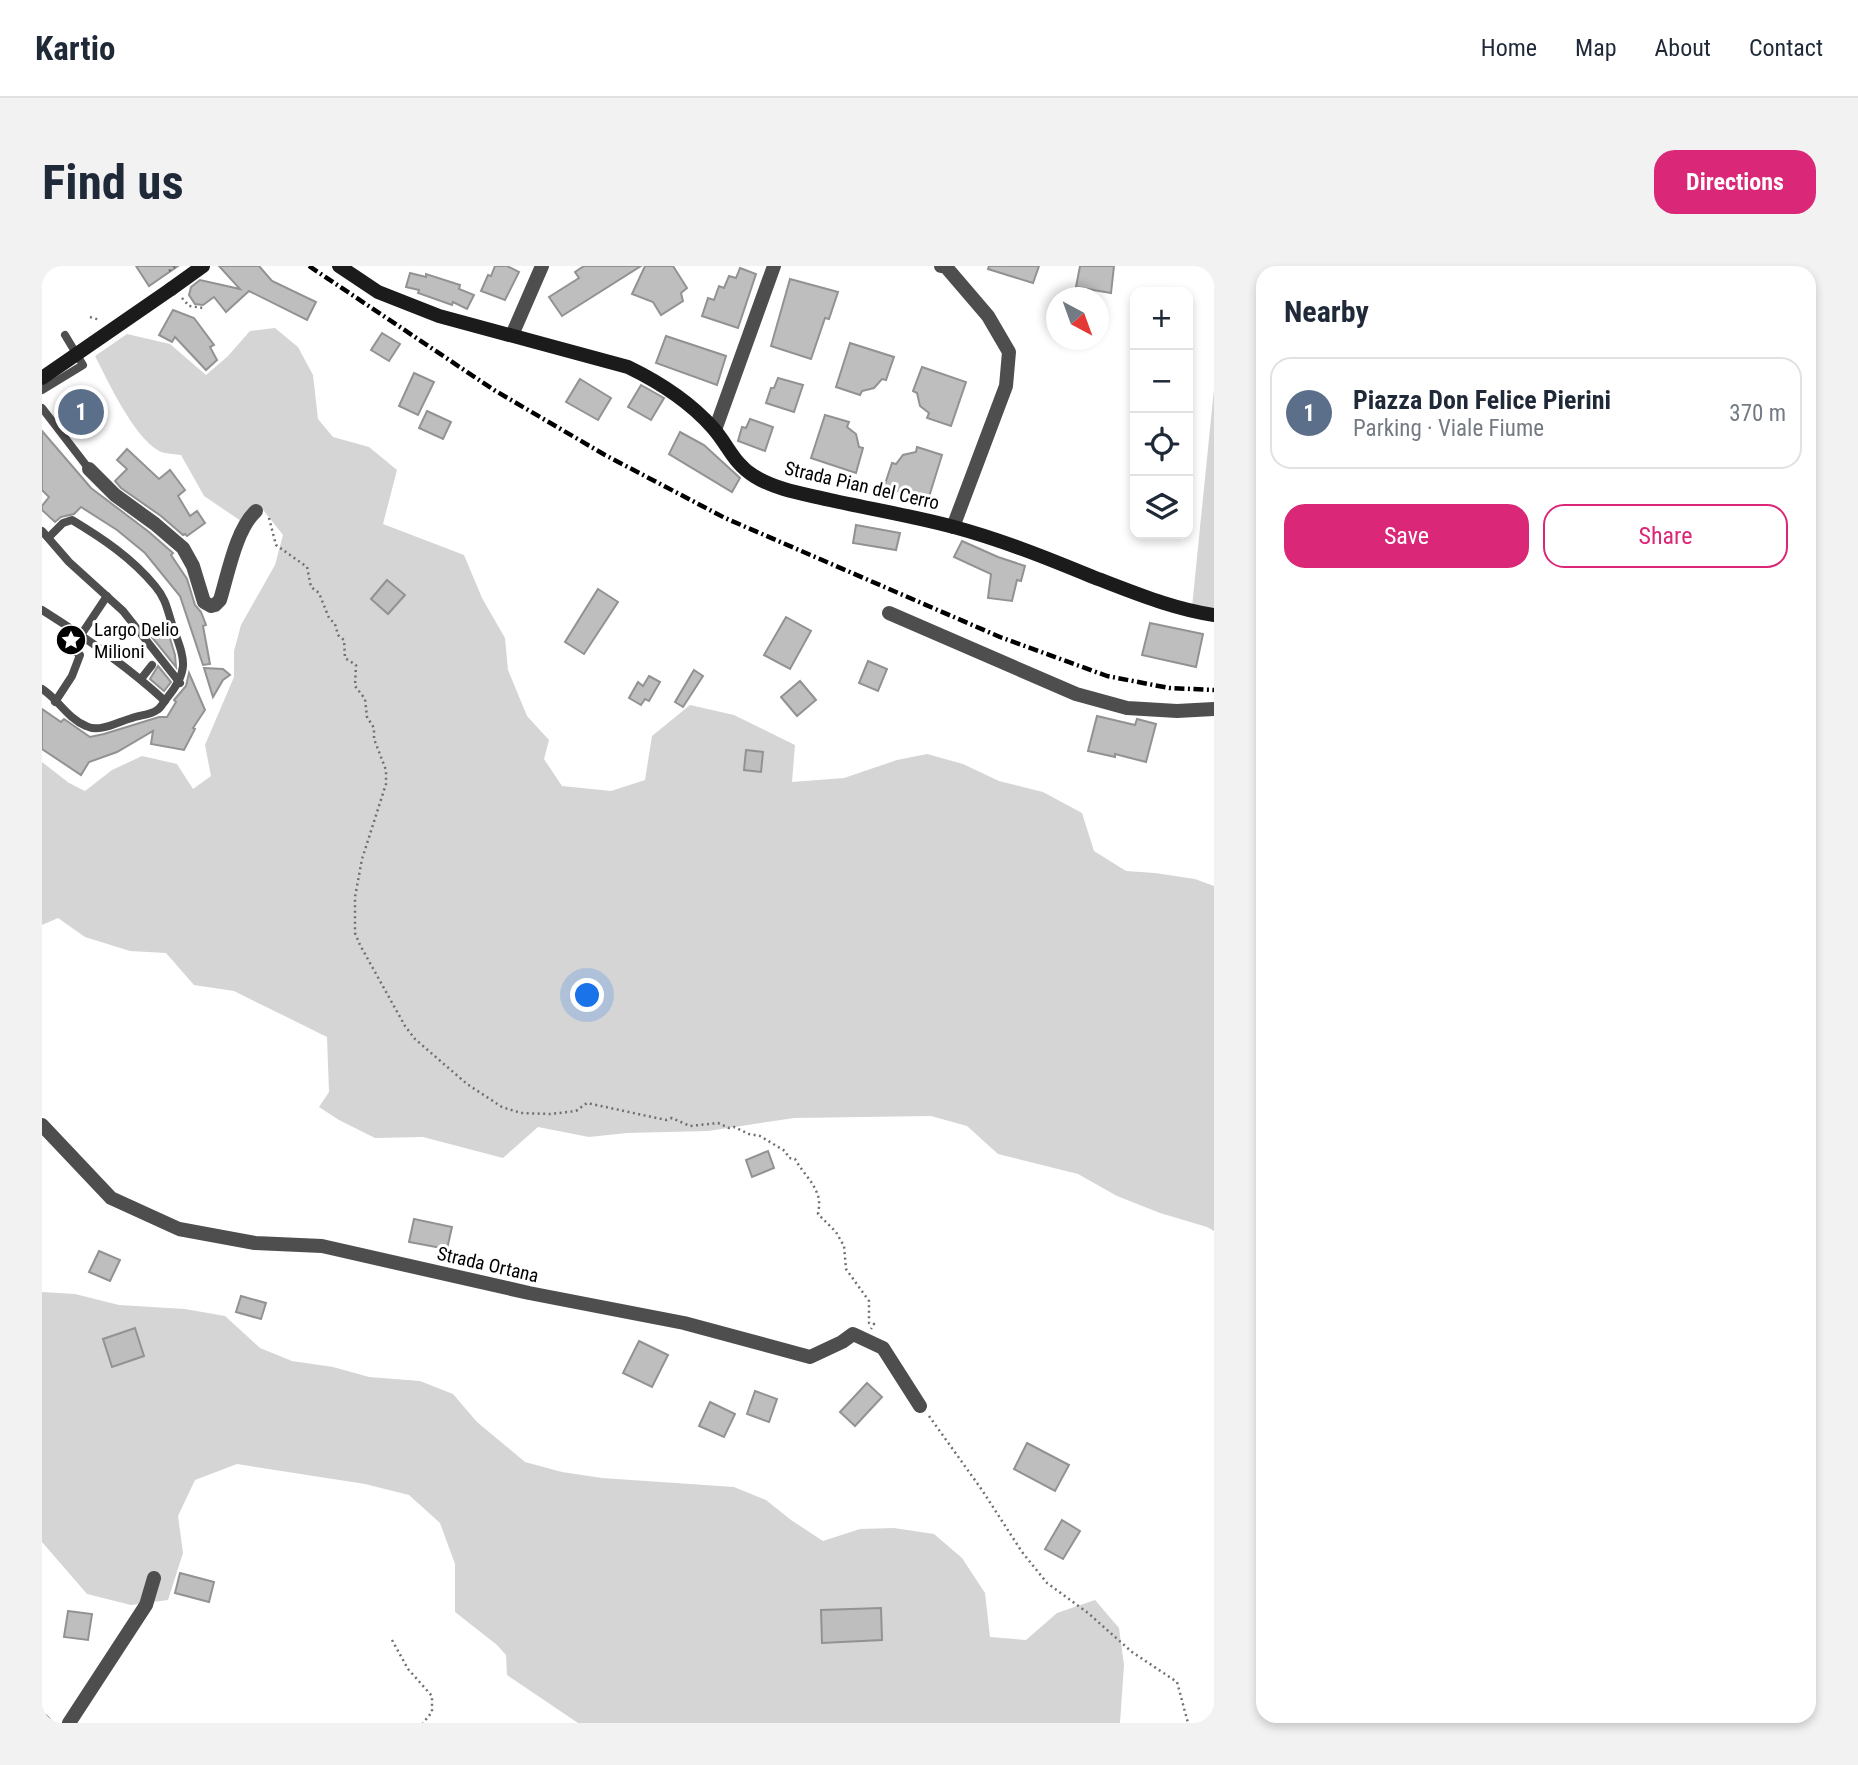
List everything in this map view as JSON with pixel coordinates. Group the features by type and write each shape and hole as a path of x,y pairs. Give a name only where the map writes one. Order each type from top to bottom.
{"street":[{"path":"42,378 176,293 203,266"},
{"name":"Strada Pian del Cerro","path":"339,266 378,292 439,316 628,367 661,384 696,412 715,430 733,458 754,477 789,491 953,527 1019,547 1136,595 1190,612 1214,615"},
{"path":"512,335 542,266"},
{"path":"715,430 774,266"},
{"path":"941,266 946,266 988,316 1009,352 1006,386 953,527"},
{"path":"89,469 115,495 183,548 193,566 204,602 211,606 220,600 241,531 256,511"},
{"path":"889,613 1076,694 1127,708 1177,711 1214,709"},
{"name":"Strada Ortana","path":"42,1125 111,1198 179,1229 256,1243 322,1246 529,1293 684,1323 810,1357 853,1334"},
{"path":"853,1334 883,1348 920,1406"},
{"path":"69,1723 146,1605 154,1578"}],"lane":[{"path":"42,390 83,365 65,335"},
{"path":"42,408 89,469"},
{"path":"42,689 53,696 55,702 70,716 84,726 96,730 157,711 180,683 183,663 181,647 167,603 132,562 72,520 45,534 69,562 123,611 156,661 180,683"},
{"path":"55,702 77,666 80,655 73,650 107,596"},
{"path":"42,610 141,679 164,701"},
{"path":"141,679 156,661"}],"path":[{"path":"169,271 176,266"},
{"path":"176,293 188,306 203,308"},
{"path":"256,511 264,511 271,520 275,545 307,567 311,587 319,593 338,635 344,640 345,658 356,666 355,686 365,699 367,718 373,728 374,739 386,770 386,785 372,824 360,871 355,897 355,933 405,1026 415,1039 450,1070 502,1107 521,1113 550,1114 576,1111 587,1103 666,1120 673,1118 690,1126 718,1123 760,1136 785,1151 807,1175 819,1197 818,1214 836,1232 844,1246 846,1269 869,1301 869,1323 874,1324 873,1336 853,1334"},
{"path":"920,1406 937,1426 1047,1583 1088,1613 1132,1652 1177,1682 1188,1723"},
{"path":"392,1640 408,1669 432,1696 432,1712 422,1723"}],"shaded area":[{"path":"275,328 298,347 313,375 318,419 333,437 369,447 397,470 383,524 464,555 482,598 505,638 508,670 527,716 549,740 544,759 562,786 611,791 645,780 652,736 690,705 734,715 795,745 792,782 844,778 897,760 927,754 963,764 999,781 1043,792 1082,813 1094,851 1126,871 1195,879 1214,886 1214,1231 1117,1196 1078,1174 998,1154 967,1126 931,1116 794,1118 708,1131 589,1137 538,1127 503,1158 423,1137 375,1138 319,1107 329,1092 327,1037 234,991 194,985 166,953 130,951 85,937 58,918 42,925 42,762 69,783 85,791 112,770 142,756 177,764 193,789 211,776 205,745 234,677 234,651 241,625 275,565 283,535 260,506 241,521 204,496 181,455 159,451 149,444 122,408 95,356 127,334 170,344 206,375 228,356 250,331"},
{"path":"1214,389 1214,610 1192,607"},
{"path":"42,1292 75,1294 119,1305 185,1309 225,1316 260,1348 292,1361 333,1367 369,1377 420,1381 453,1394 477,1422 525,1462 562,1472 602,1478 734,1487 766,1500 823,1541 860,1529 894,1528 934,1534 962,1558 985,1593 990,1637 1026,1640 1057,1613 1095,1600 1119,1628 1124,1665 1120,1723 578,1723 507,1675 506,1655 455,1612 455,1564 440,1523 409,1495 365,1484 237,1464 195,1480 178,1516 183,1553 168,1600 131,1605 87,1594 42,1542"}],"building":[{"path":"136,266 178,266 149,286"},
{"path":"219,266 259,266 272,281 316,302 307,320 249,291 226,312 214,297 203,305 195,304 189,295 191,287 200,280 240,289"},
{"path":"495,266 507,266 519,272 505,300 481,291"},
{"path":"584,266 641,266 562,316 549,297 579,278 575,272"},
{"path":"645,266 673,266 687,288 681,293 683,301 661,315 653,302 632,294"},
{"path":"989,266 1039,266 1033,283 988,269"},
{"path":"1080,266 1114,266 1111,293 1109,287 1076,287"},
{"path":"740,268 756,274 738,328 702,316 708,298 714,300 719,286 724,288 729,276 736,278"},
{"path":"410,273 426,277 426,274 460,285 459,289 474,295 467,309 453,302 452,305 406,287"},
{"path":"790,279 838,292 829,319 825,318 811,359 771,346"},
{"path":"173,310 194,318 214,345 210,347 217,360 206,370 175,337 172,342 159,335"},
{"path":"382,333 400,344 389,361 371,350"},
{"path":"666,336 726,356 717,385 656,363"},
{"path":"850,343 894,357 886,380 882,379 874,388 862,391 860,395 836,387"},
{"path":"922,367 966,382 951,426 927,418 929,413 920,406 917,393 913,391"},
{"path":"414,373 434,382 418,415 399,406"},
{"path":"778,378 803,385 794,412 766,403"},
{"path":"580,379 611,398 598,420 566,402"},
{"path":"641,385 664,398 651,420 628,407"},
{"path":"427,411 451,422 443,439 419,428"},
{"path":"825,415 849,422 847,427 856,434 859,447 863,448 856,473 811,458"},
{"path":"750,419 773,427 765,451 738,441 742,427 746,428"},
{"path":"42,431 91,488 173,553 171,555 187,579 195,605 206,625 203,626 210,664 203,665 180,596 145,553 117,530 81,507 74,514 61,517 55,522 42,510 49,497 42,490"},
{"path":"680,432 704,445 740,478 732,492 669,454"},
{"path":"917,447 942,455 928,500 884,487 892,463 896,464 903,455 916,452"},
{"path":"127,449 159,479 170,470 185,490 178,496 190,516 197,511 205,523 187,536 183,535 121,488 115,481 127,469 117,460"},
{"path":"856,525 900,533 896,550 853,543"},
{"path":"962,541 1025,566 1021,581 1017,580 1012,601 988,598 991,574 954,557"},
{"path":"387,580 405,595 388,614 371,599"},
{"path":"598,589 618,602 584,654 565,642"},
{"path":"786,617 811,631 790,669 764,655"},
{"path":"165,622 175,655 176,667 147,631"},
{"path":"1150,623 1203,634 1196,667 1142,655"},
{"path":"868,661 887,669 878,691 859,683"},
{"path":"158,666 171,682 164,691 150,679"},
{"path":"204,668 223,669 230,675 223,680 213,697"},
{"path":"694,670 703,676 683,707 675,702"},
{"path":"189,673 205,710 193,728 195,729 184,750 151,744 153,731 117,752 89,762 81,775 42,749 42,709 61,722 64,719 90,737 104,734 167,717 176,702 174,700 186,686"},
{"path":"649,676 660,682 649,701 645,699 641,705 629,698 638,682 643,686"},
{"path":"800,681 816,700 797,716 781,697"},
{"path":"1097,716 1135,725 1137,719 1156,724 1146,762 1088,751"},
{"path":"746,750 763,752 761,772 744,770"},
{"path":"768,1151 774,1168 752,1177 746,1160"},
{"path":"414,1219 452,1227 447,1249 409,1242"},
{"path":"99,1251 120,1260 110,1281 89,1272"},
{"path":"241,1296 266,1303 261,1319 236,1312"},
{"path":"135,1328 144,1356 112,1367 103,1339"},
{"path":"639,1341 668,1355 652,1387 623,1373"},
{"path":"867,1383 882,1397 855,1426 840,1412"},
{"path":"755,1391 777,1399 769,1422 747,1414"},
{"path":"710,1402 735,1414 724,1437 699,1426"},
{"path":"1027,1443 1069,1465 1055,1491 1014,1469"},
{"path":"1062,1520 1080,1531 1063,1559 1045,1549"},
{"path":"180,1573 214,1582 209,1602 175,1593"},
{"path":"881,1608 882,1640 822,1643 821,1610"},
{"path":"68,1611 92,1614 88,1640 64,1637"}],"railway":[{"path":"309,266 494,390 605,455 725,518 1000,637 1107,676 1169,688 1214,690"}],"place":[{"name":"Piazza Don Felice Pierini","path":"81,412"},
{"name":"Largo Delio Milioni","path":"71,640"}]}
